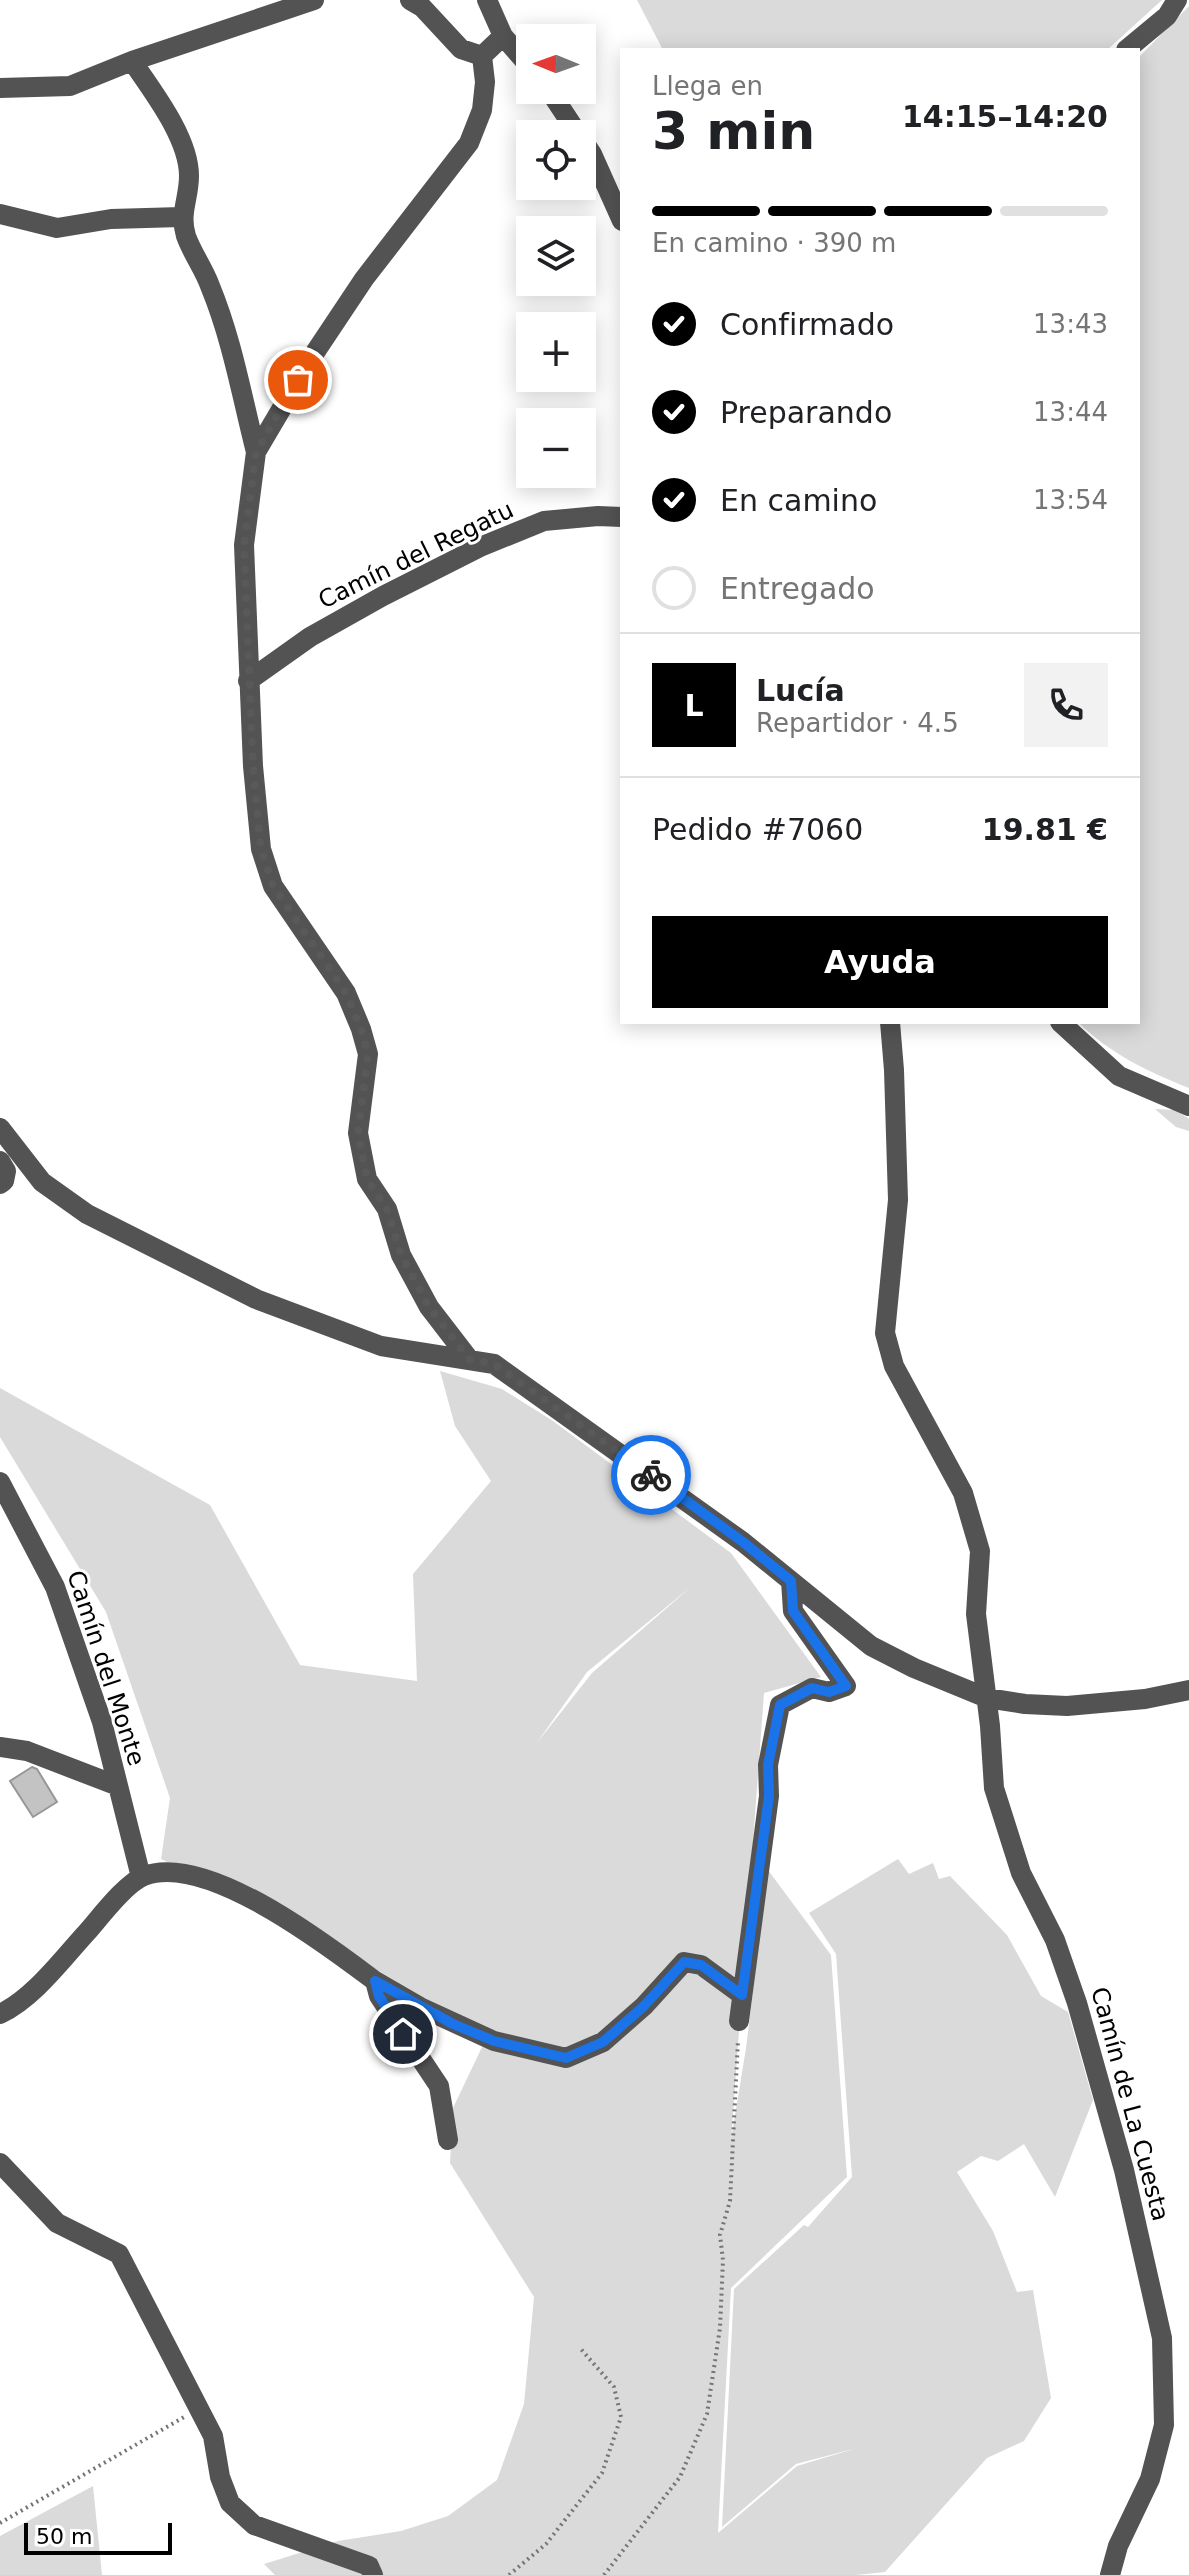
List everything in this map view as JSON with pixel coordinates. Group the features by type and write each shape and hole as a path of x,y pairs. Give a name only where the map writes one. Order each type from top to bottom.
{"street":[{"path":"0,88 70,86 132,61 314,0"},
{"path":"410,0 422,7 461,49 482,56"},
{"path":"487,0 503,36 516,51"},
{"path":"1128,48 1167,16 1177,0"},
{"path":"482,56 503,36"},
{"path":"256,452 312,357 364,279 469,143 482,110 485,82 482,56"},
{"path":"132,61 164,110 185,152 189,174 181,217 225,328 256,452 244,545 248,681 261,849 273,886 346,993 368,1054 358,1133 367,1179 387,1209 401,1255 429,1307 469,1359"},
{"path":"596,163 620,217"},
{"path":"0,214 57,228 111,219 181,217"},
{"name":"Camín del Regatu","path":"248,681 322,630 480,547 544,521 620,517"},
{"name":"Camín de La Cuesta","path":"890,1024 898,1200 885,1333 894,1366 963,1493 976,1536 980,1551 976,1614 994,1788 1021,1873 1055,1940 1077,2003 1124,2170 1162,2338 1164,2425 1150,2479 1118,2546 1110,2575"},
{"path":"1062,1024 1119,1076 1189,1106"},
{"path":"0,1128 42,1182 87,1214 242,1292 381,1346 494,1364 567,1413 743,1542 871,1646 914,1668 987,1698 1025,1704 1067,1706 1145,1699 1189,1690"},
{"path":"0,1161 6,1171 0,1184"},
{"name":"Camín del Monte","path":"0,1482 55,1587 102,1722 141,1877"},
{"path":"739,2021 769,1796 768,1765 780,1705 812,1688 829,1692 846,1686 793,1611 791,1581"},
{"path":"0,1747 27,1751 118,1786"},
{"path":"0,2014 48,1977 109,1907 141,1877 163,1871 203,1879 245,1894 302,1929 375,1981 453,2024 494,2041 566,2058 603,2042 644,2006 684,1962 701,1965 742,1995"},
{"path":"375,1981 379,1996 439,2086 448,2140"},
{"path":"0,2163 57,2223 119,2254 213,2436 220,2477 230,2503 254,2525 369,2566 373,2575"}],"path":[{"path":"604,2575 680,2477 707,2414 720,2328 723,2260 720,2235 730,2201 739,2021"},
{"path":"509,2575 546,2544 602,2473 621,2417 614,2387 580,2348"},
{"path":"0,2523 200,2408"}],"shaded area":[{"path":"637,0 1162,0 1109,48 662,48"},
{"path":"1189,6 1189,1088 1130,1061 1080,1024 1140,1024 1140,56"},
{"path":"1155,1109 1176,1110 1189,1119 1189,1131 1176,1127"},
{"path":"440,1371 502,1389 553,1421 731,1553 821,1677 764,1693 731,2140 768,1870 831,1955 847,2177 731,2288 718,2533 797,2466 857,2448 796,2464 722,2527 734,2289 804,2225 808,2227 852,2177 836,1954 809,1913 898,1859 909,1874 933,1863 939,1879 950,1876 1007,1935 1041,1996 1068,2012 1093,2100 1055,2197 1024,2144 998,2161 981,2156 957,2172 993,2231 1017,2292 1033,2290 1051,2398 1024,2441 987,2458 885,2572 856,2575 275,2575 264,2564 338,2541 401,2531 448,2516 497,2480 524,2404 534,2297 450,2163 453,2108 483,2045 279,1915 161,1859 170,1798 106,1612 0,1437 0,1388 210,1505 300,1665 417,1681 413,1574 491,1481 455,1426","holes":["692,1586 592,1673 536,1744 587,1672"]},
{"path":"93,2486 102,2575 0,2575 0,2536"}],"building":[{"path":"32,1767 37,1769 57,1802 33,1817 10,1781"}],"way so far":[{"path":"298,380 256,452 244,545 253,766 261,849 273,886 346,993 368,1054 358,1133 367,1179 387,1209 401,1255 429,1307 469,1359 494,1364 651,1475"}],"route":[{"path":"403,2034 379,1996 375,1981 453,2024 494,2041 566,2058 603,2042 644,2006 684,1962 701,1965 742,1995 769,1796 768,1765 780,1705 812,1688 829,1692 846,1686 793,1611 791,1581 651,1475"}]}
